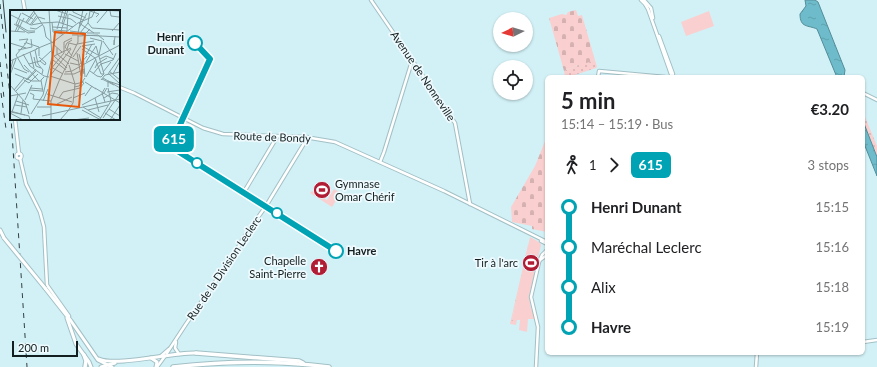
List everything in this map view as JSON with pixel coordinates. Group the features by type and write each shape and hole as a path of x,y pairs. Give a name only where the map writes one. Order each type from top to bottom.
{"highway":[{"path":"196,353 299,361 304,364"},
{"path":"84,355 86,361 84,367"},
{"path":"173,367 230,362 273,362 329,367"}],"main road":[{"path":"0,230 4,238 46,287 96,357 104,365 112,367"},
{"path":"67,317 73,338 90,362 91,367"},
{"path":"104,365 167,354 196,353"},
{"path":"96,357 104,361 121,362"},
{"name":"Rue de la Division Leclerc","path":"151,357 156,360 157,367"}],"street":[{"path":"23,0 25,10"},
{"name":"Avenue de Nonneville","path":"371,0 455,122 470,205"},
{"path":"640,0 645,4 648,10 671,75"},
{"path":"644,0 651,8 652,17 673,75"},
{"path":"382,163 412,60"},
{"path":"598,75 599,71 643,75"},
{"name":"Route de Bondy","path":"120,87 134,92 203,128 222,134 308,137 335,142 382,163 545,242"},
{"path":"865,94 877,100"},
{"path":"15,120 19,154 16,157 18,159 20,158 26,184 43,222 46,287 71,321"},
{"path":"266,206 244,192 277,136"},
{"name":"Rue de la Division Leclerc","path":"157,367 266,206 308,137"},
{"path":"536,367 538,322 531,297 540,260 545,252"},
{"path":"540,260 545,256"},
{"path":"177,338 175,348 179,354"},
{"path":"865,342 877,340"},
{"name":"Rue de la Division Leclerc","path":"161,356 171,348"},
{"path":"756,367 757,355"}],"green space":[{"path":"576,10 578,16 582,15 595,60 564,71 549,18 562,14 566,15 568,12"},
{"path":"709,11 714,26 686,36 681,22"},
{"path":"595,60 597,67 575,75 565,75 564,71"},
{"path":"865,117 877,146 877,157 865,126"},
{"path":"545,141 545,232 532,229 532,226 512,222 511,207 535,166"},
{"path":"334,189 341,193 332,207 310,193 312,191 327,200"},
{"path":"530,237 539,242 541,245 529,297 535,319 528,319 527,332 519,330 520,320 512,320"},
{"path":"528,245 512,320 517,320 516,325 510,324"}],"water":[{"path":"805,0 815,0 818,2 845,70 844,75 836,75 817,29 801,22 800,14 806,6"},
{"path":"865,126 877,157 877,176 865,146"}],"tram line":[{"path":"3,0 6,32"}],"railway":[{"path":"0,4 10,102"},
{"path":"0,62 4,98"},
{"path":"1,93 6,129"},
{"path":"11,120 27,367"}],"bus line":[{"name":"615","path":"195,43 210,59 173,140 177,144 176,150 336,251"}],"place":[{"name":"Henri Dunant","path":"195,43"},
{"name":"Gymnase Omar Chérif","path":"322,190"},
{"name":"Havre","path":"336,251"},
{"name":"Tir à l'arc","path":"531,263"},
{"name":"Chapelle Saint-Pierre","path":"319,267"}]}
